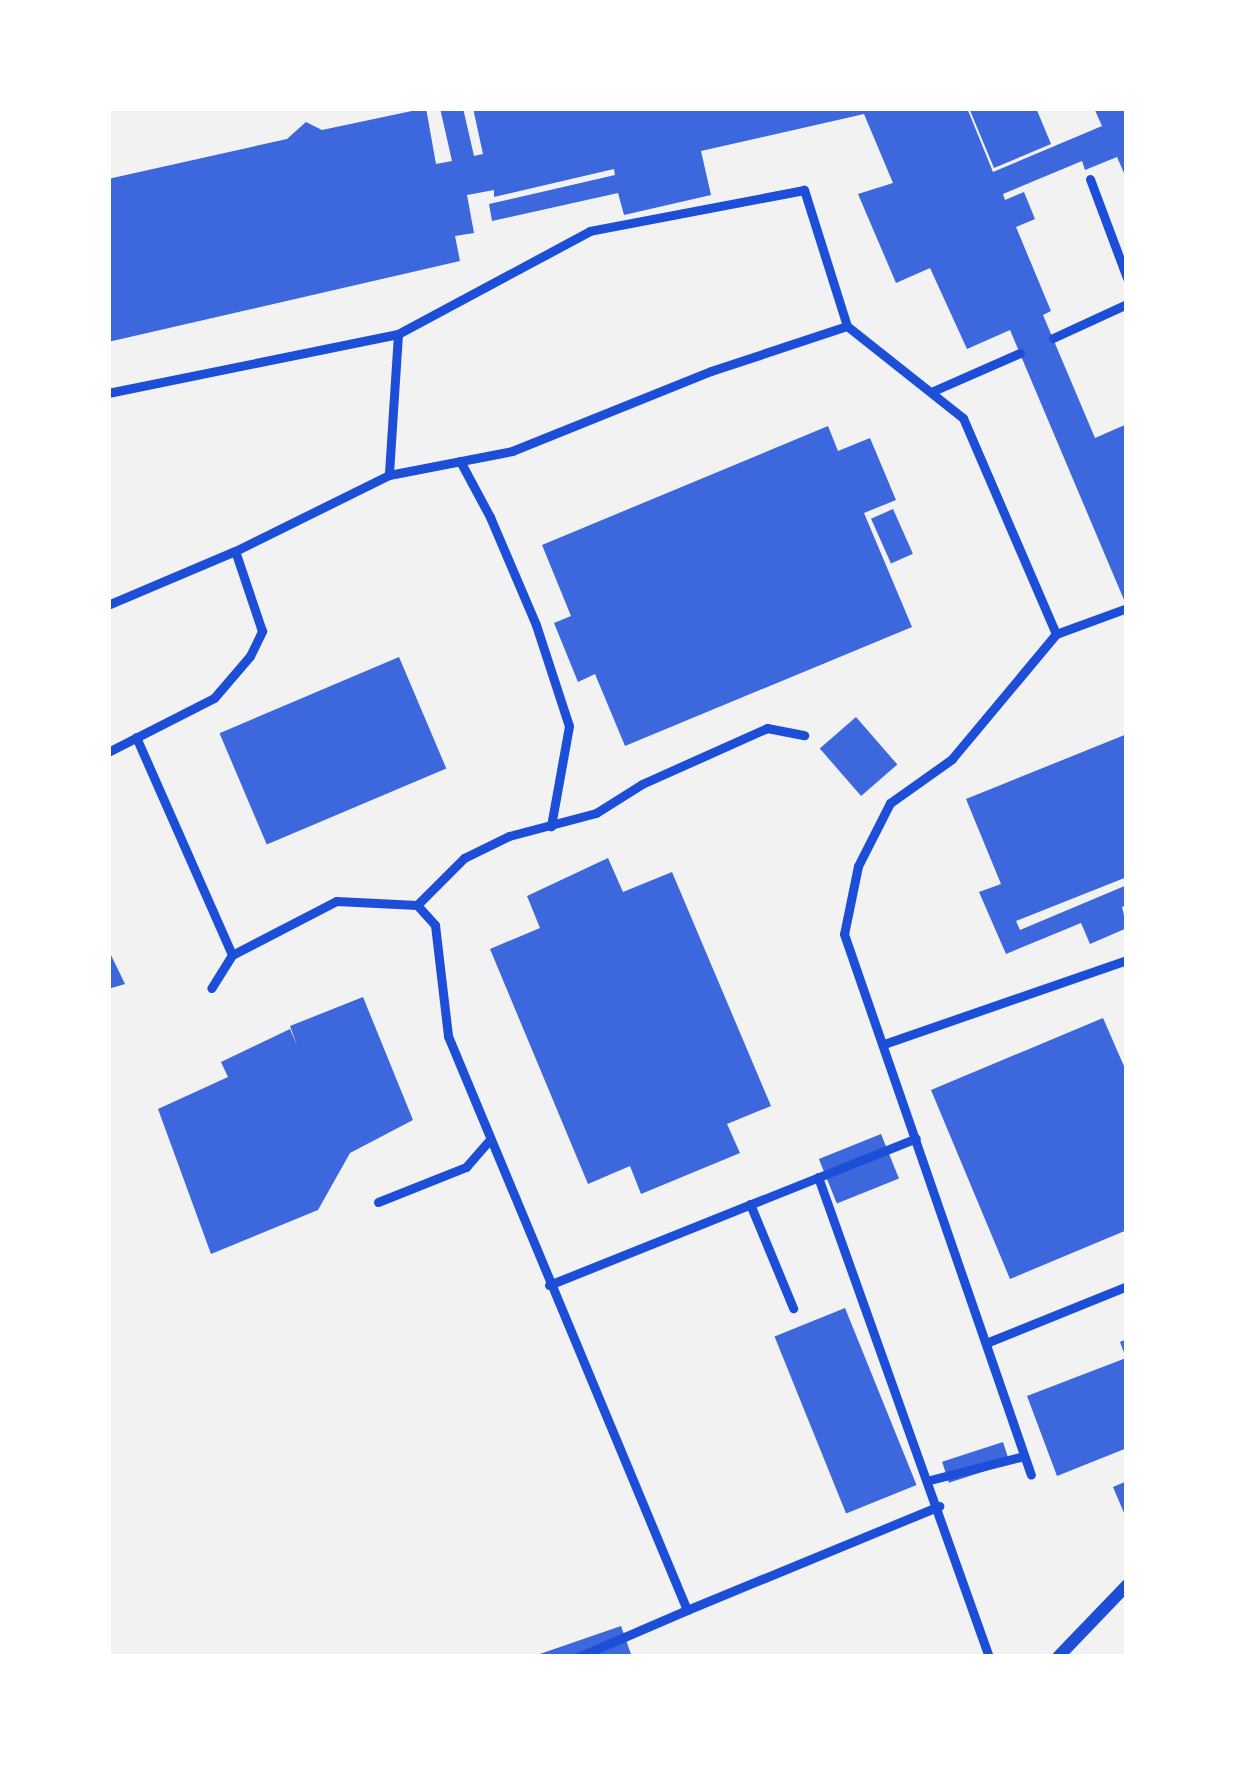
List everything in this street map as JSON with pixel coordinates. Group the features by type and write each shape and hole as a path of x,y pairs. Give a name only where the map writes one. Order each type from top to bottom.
{"street":[{"path":"1058,1657 1127,1585"}],"lane":[{"path":"1090,179 1127,278"},
{"path":"108,393 398,334 590,231 804,190 847,326 963,418 1056,634"},
{"path":"1053,338 1127,304"},
{"path":"108,605 235,551 389,475 512,451 710,371 847,326"},
{"path":"389,475 398,334"},
{"path":"931,392 1020,353"},
{"path":"460,461 490,517 536,625 569,726 551,826"},
{"path":"108,752 214,698 250,656 262,631 235,551"},
{"path":"1031,1474 844,934 858,866 890,802 952,759 1056,634 1127,608"},
{"path":"417,905 464,858 509,836 596,812 642,784 767,728 804,735"},
{"path":"136,737 232,956"},
{"path":"211,988 232,956 336,902 417,905 435,925 448,1036 488,1142 687,1610"},
{"path":"884,1044 1127,960"},
{"path":"549,1286 916,1138"},
{"path":"378,1202 466,1167 488,1142"},
{"path":"818,1177 939,1505 989,1657"},
{"path":"750,1204 793,1308"},
{"path":"986,1342 1127,1286"},
{"path":"930,1480 1024,1456"},
{"path":"578,1657 939,1505"}],"building":[{"path":"426,108 436,164 452,161 440,108 463,108 474,156 483,154 473,108 967,108 993,172 1102,126 1094,108 1127,108 1127,180 1117,157 1085,170 1082,161 1003,194 1005,200 1024,192 1035,219 1016,227 1051,311 1043,315 1095,438 1127,424 1127,607 1010,330 967,349 930,268 896,283 858,194 893,183 864,114 701,151 711,195 624,215 618,193 492,221 489,204 615,175 614,169 494,197 494,190 467,195 474,233 455,236 460,261 108,342 108,179 287,139 306,122 322,130"},
{"path":"969,108 1036,108 1051,144 994,168"},
{"path":"828,426 838,451 870,438 896,500 864,513 912,627 625,746 595,674 578,682 554,623 571,616 542,545"},
{"path":"893,509 913,554 891,564 871,519"},
{"path":"399,657 446,768 267,845 220,733"},
{"path":"856,717 897,765 861,796 820,748"},
{"path":"1127,734 1127,877 1016,921 1020,930 1127,885 1127,905 1122,907 1127,928 1090,944 1081,923 1006,954 979,892 1001,884 966,799"},
{"path":"608,858 623,892 672,872 771,1106 727,1124 740,1153 641,1194 630,1166 588,1184 490,949 540,928 527,896"},
{"path":"108,949 125,984 108,989"},
{"path":"363,997 413,1120 350,1153 318,1210 211,1254 158,1109 228,1077 221,1062 290,1029 297,1045 290,1026"},
{"path":"1103,1018 1127,1073 1127,1230 1010,1279 931,1090"},
{"path":"881,1134 899,1179 837,1204 819,1159"},
{"path":"845,1308 917,1485 846,1514 775,1336"},
{"path":"1127,1339 1127,1448 1057,1476 1027,1396 1126,1358 1120,1342"},
{"path":"1003,1442 1010,1463 949,1483 942,1462"},
{"path":"1127,1481 1127,1520 1113,1487"},
{"path":"621,1626 632,1657 534,1657 534,1656"}]}
